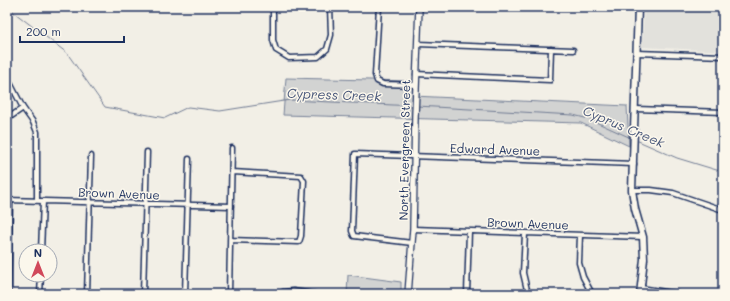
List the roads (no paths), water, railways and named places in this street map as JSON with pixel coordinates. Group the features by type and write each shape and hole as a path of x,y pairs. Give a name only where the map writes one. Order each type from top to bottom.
{"main road":[{"path":"638,7 636,109 632,190 635,209 643,237 644,259 640,291"}],"street":[{"path":"273,7 273,40 276,50 289,58 318,57 327,49 331,35 330,7"},
{"path":"379,7 375,75 377,81 383,84 416,85"},
{"name":"North Evergreen Street","path":"408,294 413,229 415,156 414,116 419,7"},
{"path":"418,44 573,50"},
{"path":"416,74 550,80 552,49"},
{"path":"637,53 723,56"},
{"path":"7,77 23,108 34,122 37,132 36,201"},
{"path":"7,119 23,108"},
{"path":"636,109 723,112"},
{"path":"230,294 232,148"},
{"path":"143,294 147,152"},
{"name":"Edward Avenue","path":"412,243 354,236 352,230 355,154 634,164"},
{"path":"87,294 91,156"},
{"path":"186,294 189,159"},
{"path":"230,240 299,242 301,236 304,181 301,176 232,172"},
{"path":"632,190 651,190 673,193 723,210"},
{"path":"8,200 8,294"},
{"name":"Brown Avenue","path":"8,200 146,205 231,206"},
{"path":"41,243 43,201"},
{"name":"Brown Avenue","path":"413,229 643,237"},
{"path":"467,294 469,231"},
{"path":"525,234 523,273 528,294"},
{"path":"580,235 579,263 583,276 592,294"},
{"path":"40,294 41,283"},
{"path":"282,294 283,292 293,291 314,294"},
{"path":"640,291 678,294"}],"waterway":[{"name":"Cypress Creek","path":"7,7 67,53 105,107 165,118 188,107 220,111 290,100 414,106"},
{"name":"Cyprus Creek","path":"417,106 573,115 589,119 631,138"},
{"name":"Cyprus Creek","path":"636,140 677,158 723,172"}]}
